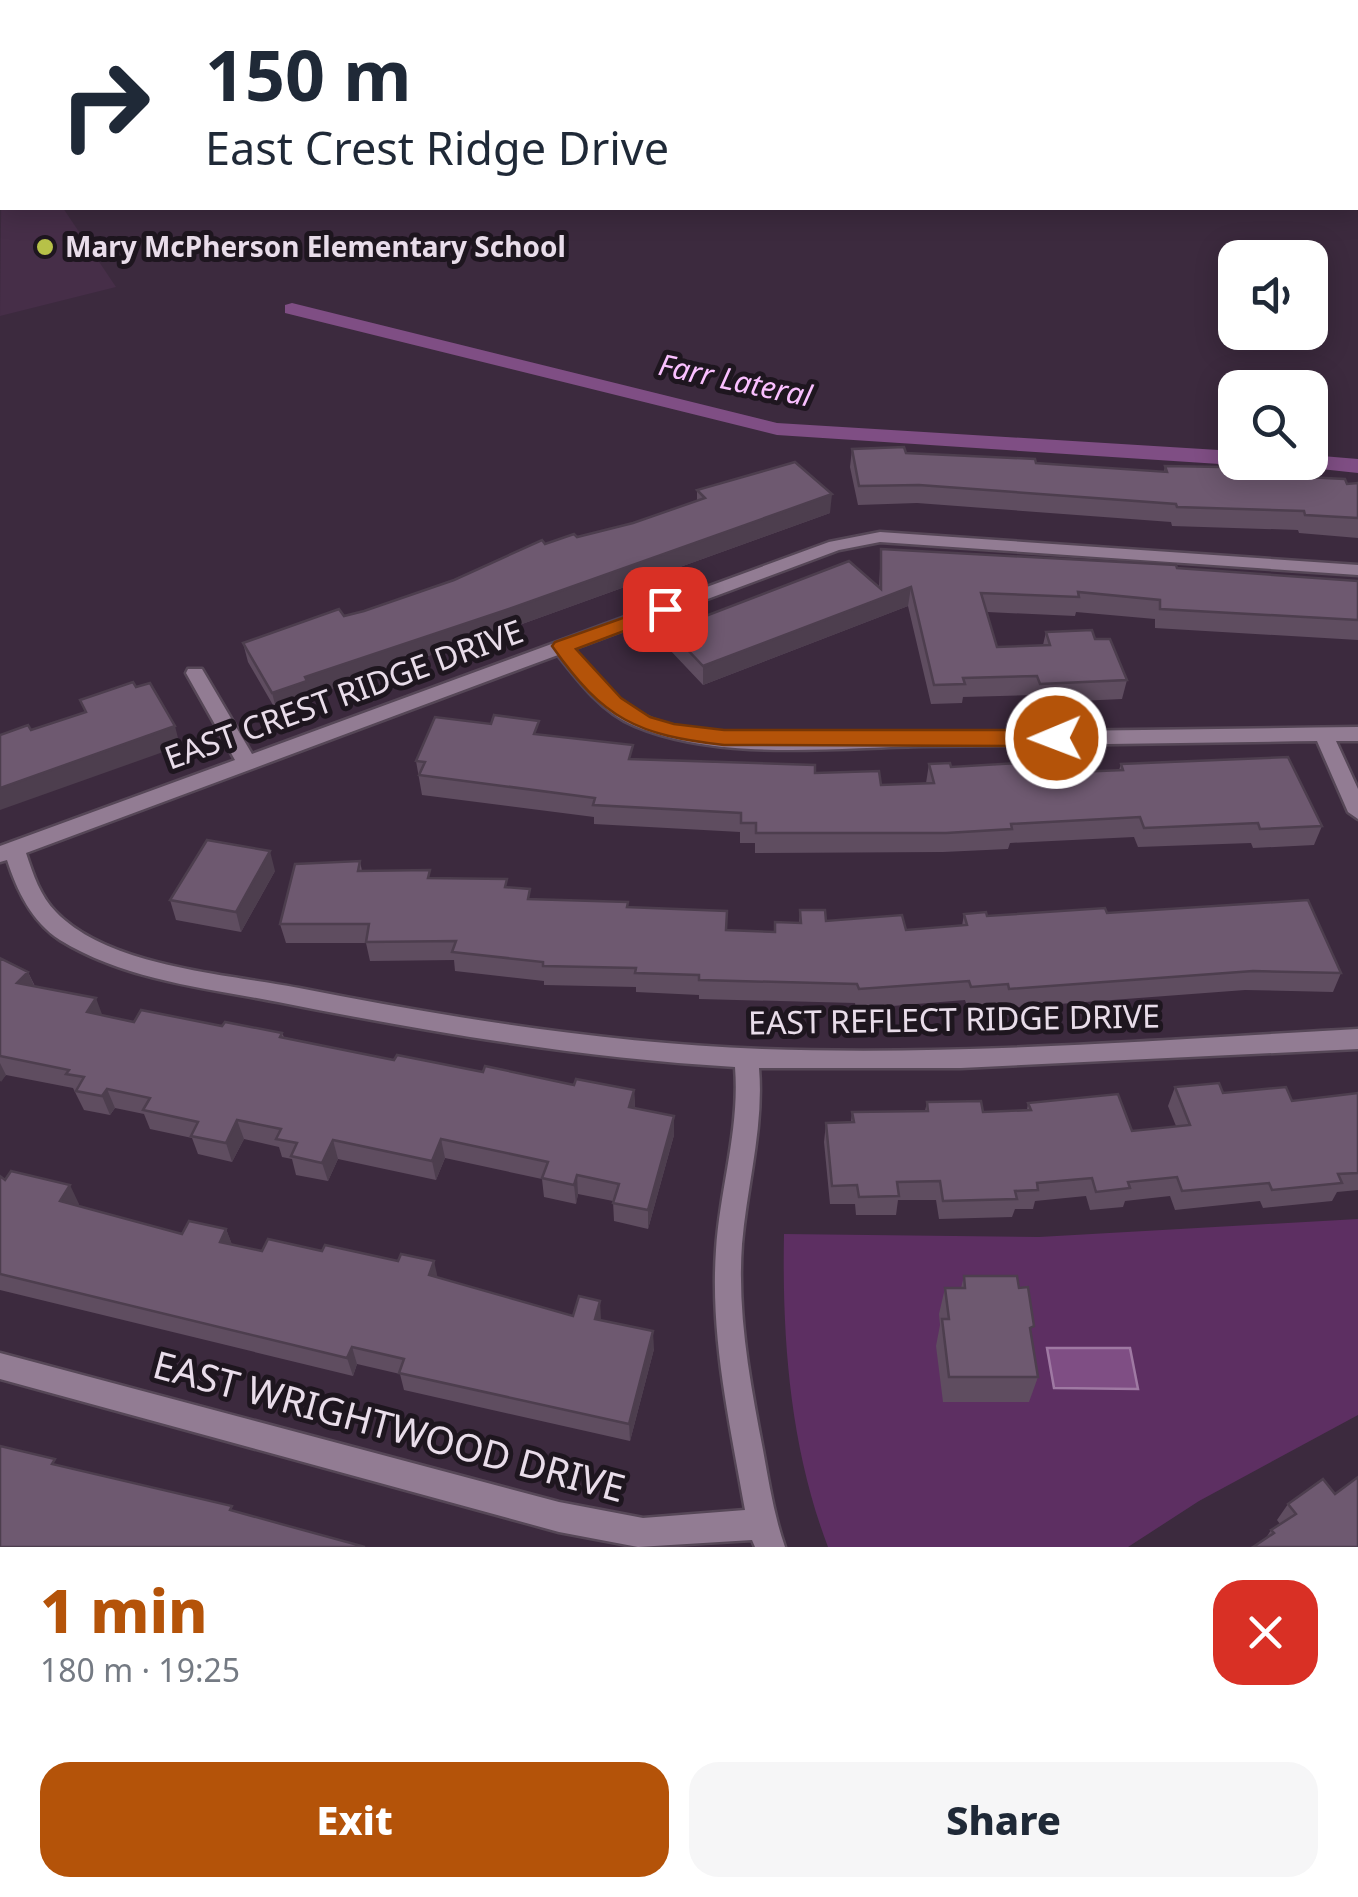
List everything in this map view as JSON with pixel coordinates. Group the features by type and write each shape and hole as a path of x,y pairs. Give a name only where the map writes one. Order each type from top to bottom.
{"street":[{"name":"EAST CREST RIDGE DRIVE","path":"7,851 835,546 880,537 1358,570"},
{"path":"562,646 613,704 642,722 673,732 724,738 1358,734"},
{"path":"195,673 246,763"},
{"path":"1324,735 1358,812"},
{"name":"EAST REFLECT RIDGE DRIVE","path":"7,851 36,904 67,934 120,960 357,1009 520,1035 746,1057 828,1060 1053,1055 1358,1040"},
{"path":"746,1057 751,1100 729,1250 733,1353 766,1536"},
{"name":"EAST WRIGHTWOOD DRIVE","path":"0,1366 559,1518 643,1533 766,1536"}],"shaded area":[{"name":"Mary McPherson Elementary School","path":"1,210 64,210 116,287 0,316"},
{"path":"1358,1219 1358,1415 1199,1501 1128,1547 828,1547 805,1471 791,1392 784,1234 1039,1237"},
{"path":"1047,1348 1130,1348 1138,1389 1054,1388"}],"building":[{"path":"904,447 906,453 1035,459 1036,463 1167,472 1165,466 1218,467 1218,480 1345,479 1347,484 1358,483 1358,518 919,485 859,486 852,449"},
{"path":"795,462 832,494 305,677 307,681 272,693 243,643 339,609 344,616 364,611 454,580 542,540 545,544 633,523 705,498 697,490"},
{"path":"881,549 1176,565 1358,581 1358,620 1160,609 1160,600 1078,592 1079,597 981,593 997,647 1050,645 1046,632 1092,630 1095,639 1110,639 1127,680 1040,684 1037,676 963,678 965,684 934,685 911,587 703,666 669,630 849,561 881,589"},
{"path":"133,682 136,687 150,683 175,726 0,788 0,735 28,725 31,730 86,712 80,700"},
{"path":"494,715 539,721 534,734 633,745 629,759 815,765 815,773 879,771 881,785 934,783 929,764 950,763 951,767 1070,760 1075,772 1123,770 1121,764 1288,757 1322,826 1260,829 1258,823 1144,828 1140,817 1011,824 1012,829 946,833 756,833 756,823 741,823 741,813 593,805 595,798 419,775 425,762 416,761 435,717 491,724"},
{"path":"207,840 270,851 236,912 170,900"},
{"path":"360,861 358,871 430,870 428,878 507,879 505,887 530,889 528,899 628,902 627,907 727,911 726,930 775,932 775,922 801,923 800,910 825,910 826,921 902,915 906,930 967,925 964,914 986,912 987,916 1105,908 1107,913 1308,900 1341,973 1253,971 1009,989 1008,984 971,987 969,981 859,989 857,984 699,980 699,975 635,973 636,968 543,966 543,962 452,952 456,941 366,942 369,924 280,924 295,864"},
{"path":"0,958 28,972 17,983 96,998 87,1012 134,1022 141,1010 282,1033 280,1037 394,1060 397,1055 483,1072 485,1066 574,1085 576,1079 634,1090 629,1107 674,1116 648,1210 613,1203 619,1184 577,1175 574,1185 542,1178 548,1162 441,1139 432,1161 333,1140 322,1163 291,1156 297,1143 276,1139 281,1129 237,1120 226,1143 191,1136 198,1122 143,1110 150,1098 107,1089 102,1096 76,1091 84,1077 66,1074 69,1070 0,1056"},
{"path":"1219,1083 1223,1093 1286,1087 1292,1101 1358,1093 1358,1173 1338,1174 1342,1183 1272,1190 1269,1183 1182,1191 1177,1177 1128,1182 1130,1188 1096,1192 1092,1178 1037,1183 1038,1190 1015,1191 1017,1199 943,1201 940,1181 897,1182 899,1196 859,1197 857,1185 832,1186 826,1123 854,1122 852,1112 928,1111 927,1102 981,1101 983,1112 1031,1110 1028,1103 1118,1094 1132,1131 1190,1125 1175,1087"},
{"path":"11,1171 70,1185 60,1201 182,1234 189,1221 226,1229 220,1242 262,1251 268,1239 322,1251 325,1245 398,1261 401,1254 434,1261 429,1275 573,1316 579,1296 600,1301 595,1319 653,1331 629,1424 399,1373 404,1359 352,1347 347,1358 0,1274 0,1176 5,1180"},
{"path":"964,1276 1017,1276 1019,1288 1028,1287 1038,1377 949,1377 942,1319 949,1319 945,1288 965,1288"},
{"path":"0,1446 55,1459 52,1464 232,1506 230,1510 365,1547 0,1547"},
{"path":"1358,1477 1358,1547 1253,1547 1296,1514 1288,1504 1323,1479 1335,1494"}],"waterway":[{"name":"Farr Lateral","path":"292,309 777,429 1218,457"},
{"name":"Farr Lateral","path":"1328,464 1358,466"}],"place":[{"name":"Mary McPherson Elementary School","path":"45,247"}],"route":[{"path":"665,609 562,646 613,704 642,722 673,732 724,738 1056,738"}]}
